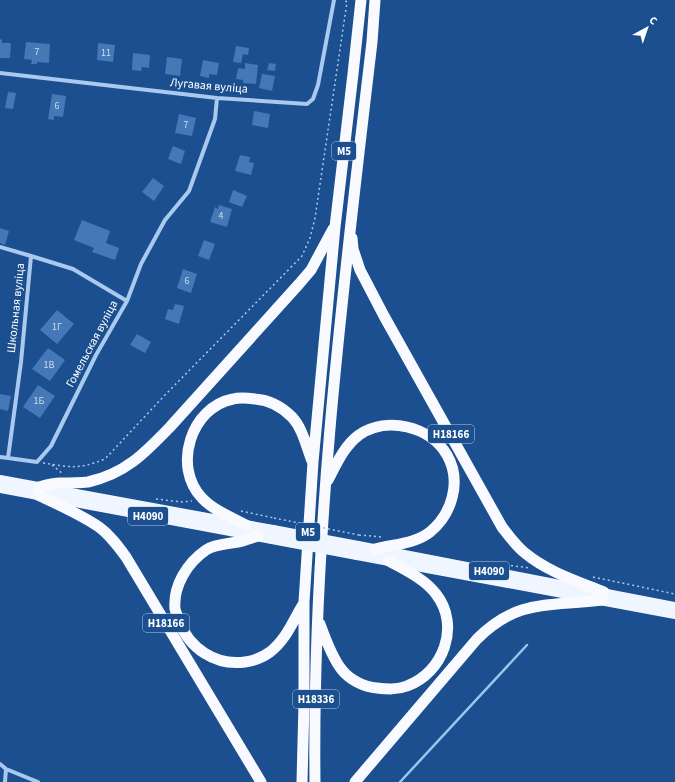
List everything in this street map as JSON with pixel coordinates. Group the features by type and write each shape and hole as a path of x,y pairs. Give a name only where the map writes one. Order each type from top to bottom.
{"highway":[{"name":"М5","path":"304,602 313,462 335,227 354,74 361,0"},
{"name":"М5","path":"317,616 325,486 340,310 372,42 375,0"},
{"path":"38,491 52,484 87,482 107,476 123,469 148,450 311,270 324,243 335,227"},
{"name":"Н18166","path":"350,230 360,270 384,316 502,527 524,553 552,570 603,596"},
{"path":"246,525 213,508 203,500 189,479 187,451 192,435 203,416 217,406 232,399 262,399 278,405 292,417 301,431 305,446 313,462"},
{"name":"Н18166","path":"325,486 335,466 348,446 358,436 371,429 384,425 398,425 417,430 433,439 447,455 453,473 454,491 449,507 442,521 429,533 413,541 375,549"},
{"name":"Н18166","path":"38,491 94,524 118,546 261,782"},
{"name":"Н18166","path":"258,536 207,549 195,558 183,574 176,591 175,610 182,629 192,645 205,655 220,660 236,663 253,661 269,653 283,640 304,602"},
{"path":"317,616 326,642 342,670 355,681 370,687 389,689 405,687 418,681 430,671 440,659 445,647 447,622 444,608 436,594 422,580 389,562"},
{"path":"355,782 485,631 505,617 527,608 553,604 583,603 603,596"},
{"name":"Н18336","path":"302,782 304,602"},
{"name":"Н18336","path":"315,782 317,616"}],"main road":[{"name":"Н4090","path":"0,480 38,491 258,536 272,534"},
{"name":"Н4090","path":"0,488 38,491 246,525 272,534 358,550 389,562 675,607"},
{"name":"Н4090","path":"358,550 375,549 603,596 675,614"}],"street":[{"name":"Лугавая вуліца","path":"0,73 217,98 307,104 313,99 318,85 334,0"},
{"path":"127,301 141,264 165,220 189,190 215,119 217,98"},
{"name":"Школьная вуліца","path":"0,247 31,256 21,362 8,458"},
{"name":"Гомельская вуліца","path":"31,256 73,269 127,301 96,355 51,446 37,462"},
{"path":"0,457 37,462"},
{"path":"0,764 6,769 38,782"},
{"path":"5,782 6,769"}],"path":[{"path":"37,462 63,467 78,467 93,464 105,459 169,390 302,256 310,238 320,192 347,2 344,0"},
{"path":"52,465 63,474"},
{"path":"238,511 359,535 387,538"},
{"path":"588,576 675,594"}],"building":[{"path":"0,39 2,40 2,43 11,43 10,58 0,58"},
{"path":"26,42 50,44 49,63 37,62 37,64 31,64 32,60 24,59"},
{"path":"98,43 115,45 113,62 97,60"},
{"path":"236,46 249,48 248,55 243,54 241,63 233,62"},
{"path":"133,53 150,55 149,68 142,67 141,71 132,70"},
{"path":"167,57 182,59 180,76 165,74"},
{"path":"203,60 219,63 217,75 209,74 209,78 200,76"},
{"path":"245,63 258,65 256,84 243,83 243,80 236,79 238,68 245,69"},
{"path":"269,63 276,64 275,71 267,70"},
{"path":"262,74 275,76 272,91 259,88"},
{"path":"8,92 16,93 13,109 5,108"},
{"path":"52,94 66,96 63,117 54,116 54,120 48,119"},
{"path":"254,111 270,114 268,128 252,125"},
{"path":"179,114 196,118 192,136 175,133"},
{"path":"173,146 185,151 181,164 168,159"},
{"path":"240,155 250,157 249,162 254,163 251,175 235,171"},
{"path":"153,178 164,186 154,201 142,192"},
{"path":"233,190 247,196 242,207 229,202"},
{"path":"219,205 232,209 227,227 210,222 215,207 218,209"},
{"path":"82,220 110,231 106,243 119,248 115,260 92,252 94,248 74,240"},
{"path":"0,228 9,231 5,245 0,243"},
{"path":"204,240 215,244 209,260 198,256"},
{"path":"183,269 197,274 191,293 177,288"},
{"path":"175,304 184,306 179,324 165,319 168,309 173,310"},
{"path":"57,310 74,324 57,344 40,330"},
{"path":"137,334 151,342 145,353 130,345"},
{"path":"48,348 65,360 50,381 32,369"},
{"path":"38,385 55,396 40,418 23,407"},
{"path":"0,394 11,396 8,411 0,409"}],"waterway":[{"path":"400,782 527,645"}]}
